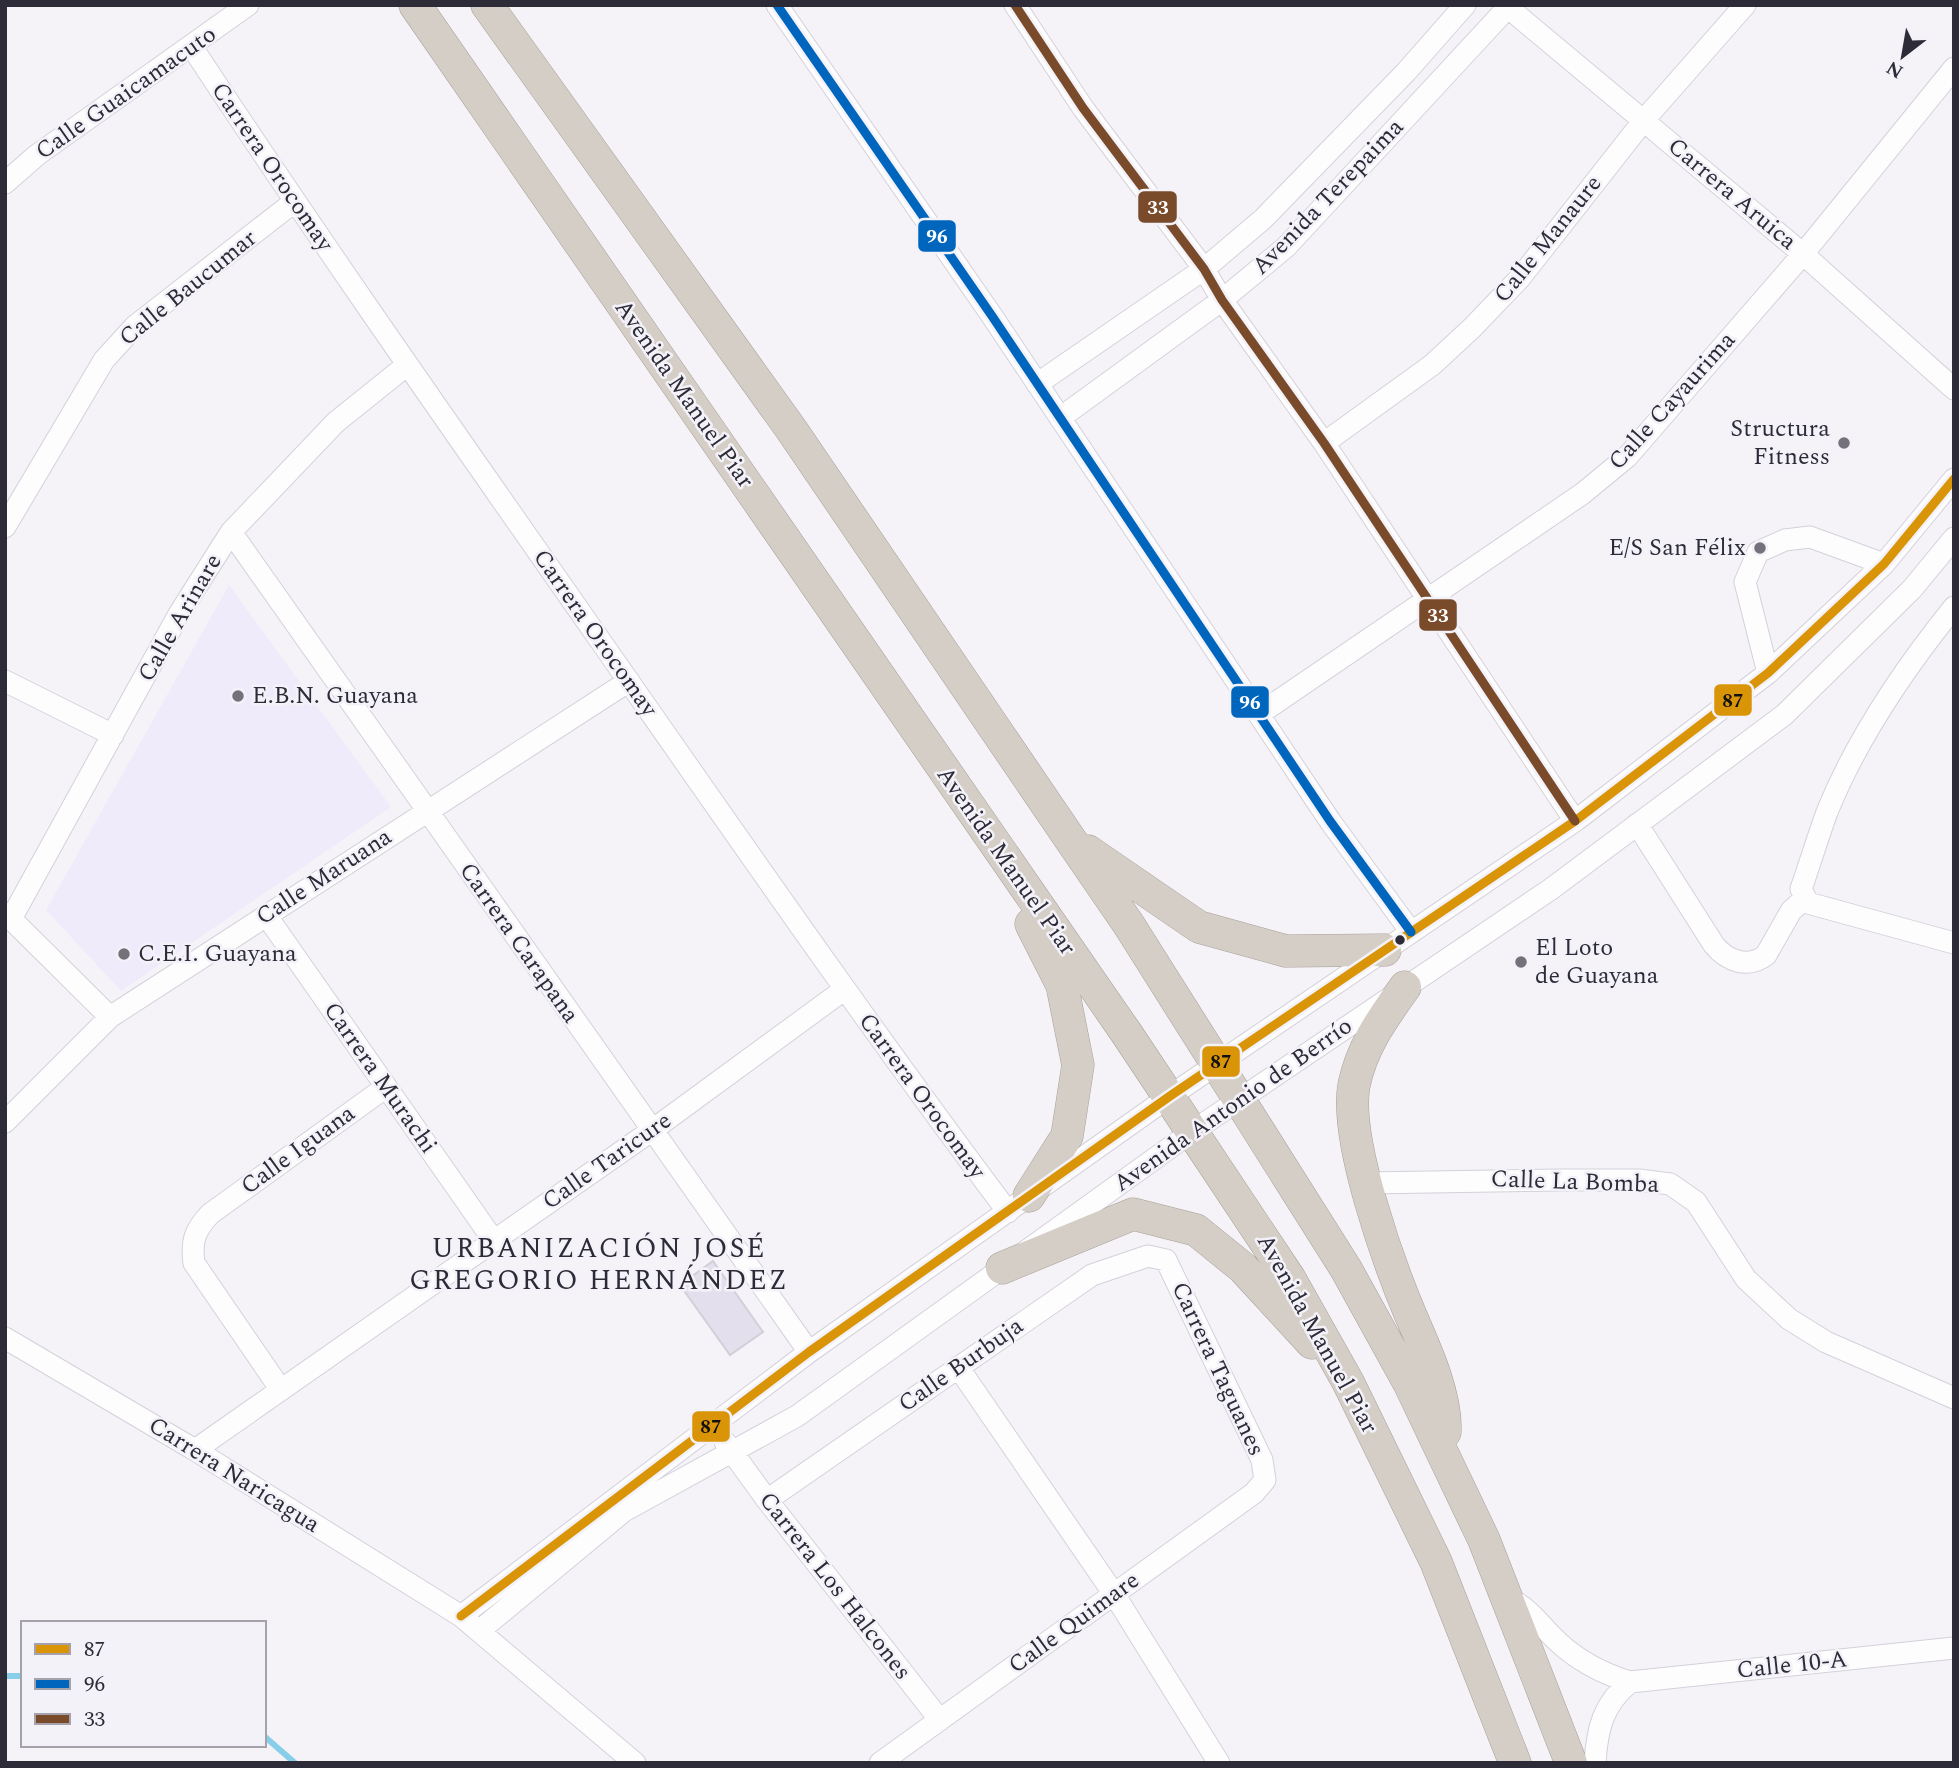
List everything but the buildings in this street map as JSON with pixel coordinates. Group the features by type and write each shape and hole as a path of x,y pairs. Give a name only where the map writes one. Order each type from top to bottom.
{"highway":[{"name":"Avenida Manuel Piar","path":"415,5 1170,1096 1290,1279 1348,1382 1436,1562 1515,1763"},
{"path":"487,5 790,429 1069,836 1240,1099 1346,1269 1409,1383 1484,1540 1571,1763"},
{"path":"1069,836 1199,927 1286,951 1385,950"},
{"path":"994,843 1062,985 1078,1065 1067,1136 1019,1204"},
{"path":"1405,987 1370,1036 1354,1087 1356,1145 1400,1289 1432,1363 1445,1426 1443,1455"},
{"path":"1002,1268 1133,1214 1196,1230 1243,1268 1348,1382"}],"street":[{"name":"Calle Guaicamacuto","path":"5,183 37,155 248,5"},
{"path":"777,5 1037,383 1259,714 1411,932"},
{"path":"1014,5 1083,108 1204,269 1222,300 1324,443 1429,597 1575,821"},
{"name":"Avenida Terepaima","path":"1037,383 1204,269 1263,219 1406,72 1465,5"},
{"name":"Calle Manaure","path":"1324,443 1432,365 1521,278 1644,120 1745,5"},
{"name":"Avenida Terepaima","path":"1060,418 1222,300 1286,247 1508,6"},
{"name":"Carrera Aruica","path":"1508,6 1803,254 1954,389"},
{"name":"Carrera Orocomay","path":"192,47 294,202 845,989 1019,1204"},
{"name":"Calle Cayaurima","path":"1259,714 1582,494 1627,457 1803,254 1954,68"},
{"name":"Calle Baucumar","path":"5,527 104,360 135,326 294,202"},
{"name":"Calle Arinare","path":"9,915 179,614 231,532 336,422 407,365"},
{"name":"Avenida Antonio de Berrío","path":"461,1616 809,1352 1170,1096 1575,821 1768,673 1884,564 1954,479"},
{"name":"Carrera Carapana","path":"231,532 809,1352"},
{"path":"1768,673 1745,582 1758,552 1785,540 1810,537 1884,564"},
{"name":"Avenida Antonio de Berrío","path":"479,1631 624,1511 797,1416 1193,1130 1551,888 1784,715 1912,589 1954,538"},
{"path":"1954,607 1893,689 1849,766 1828,812 1801,889 1804,899 1813,905 1954,943"},
{"path":"5,681 113,735"},
{"name":"Calle Maruana","path":"5,1122 110,1017 629,681"},
{"path":"1637,824 1714,945 1729,958 1752,962 1766,955 1791,911 1804,899"},
{"path":"9,915 110,1017"},
{"name":"Carrera Murachi","path":"266,915 494,1241"},
{"name":"Calle Taricure","path":"195,1450 651,1131 845,989"},
{"name":"Calle Iguana","path":"281,1390 194,1263 191,1244 198,1227 209,1214 386,1087"},
{"name":"Calle La Bomba","path":"1367,1183 1509,1179 1639,1180 1670,1184 1696,1202 1746,1279 1789,1318 1826,1342 1954,1398"},
{"name":"Calle Burbuja","path":"767,1500 1092,1275 1148,1255 1166,1260"},
{"name":"Carrera Taguanes","path":"1166,1260 1262,1460 1265,1479"},
{"name":"Carrera Naricagua","path":"5,1338 195,1450 461,1616 635,1763"},
{"path":"958,1367 1114,1594 1219,1763"},
{"name":"Carrera Los Halcones","path":"714,1425 767,1500 940,1720"},
{"name":"Calle Quimare","path":"880,1763 1254,1493 1265,1479"},
{"name":"Calle 10-A","path":"1507,1597 1530,1609 1558,1642 1581,1659 1611,1676 1630,1682 1954,1648"},
{"path":"1595,1763 1596,1733 1605,1709 1630,1682"}],"shaded area":[{"name":"E.B.N. Guayana","path":"229,585 391,807 121,991 46,910"}],"waterway":[{"path":"5,1676 21,1676"},
{"path":"266,1738 295,1763"}],"transit line":[{"name":"96","path":"777,5 992,316 1330,821 1411,932"},
{"name":"33","path":"1015,5 1083,108 1204,269 1222,300 1324,443 1575,821"},
{"name":"87","path":"461,1616 809,1352 1170,1096 1575,821 1768,673 1884,564 1954,479"}],"place":[{"name":"Structura Fitness","path":"1844,443"},
{"name":"E/S San Félix","path":"1760,548"},
{"name":"E.B.N. Guayana","path":"238,696"},
{"name":"C.E.I. Guayana","path":"124,954"},
{"name":"El Loto de Guayana","path":"1521,962"}],"district":[{"name":"URBANIZACIÓN JOSÉ GREGORIO HERNÁNDEZ","path":"599,1264"}]}
